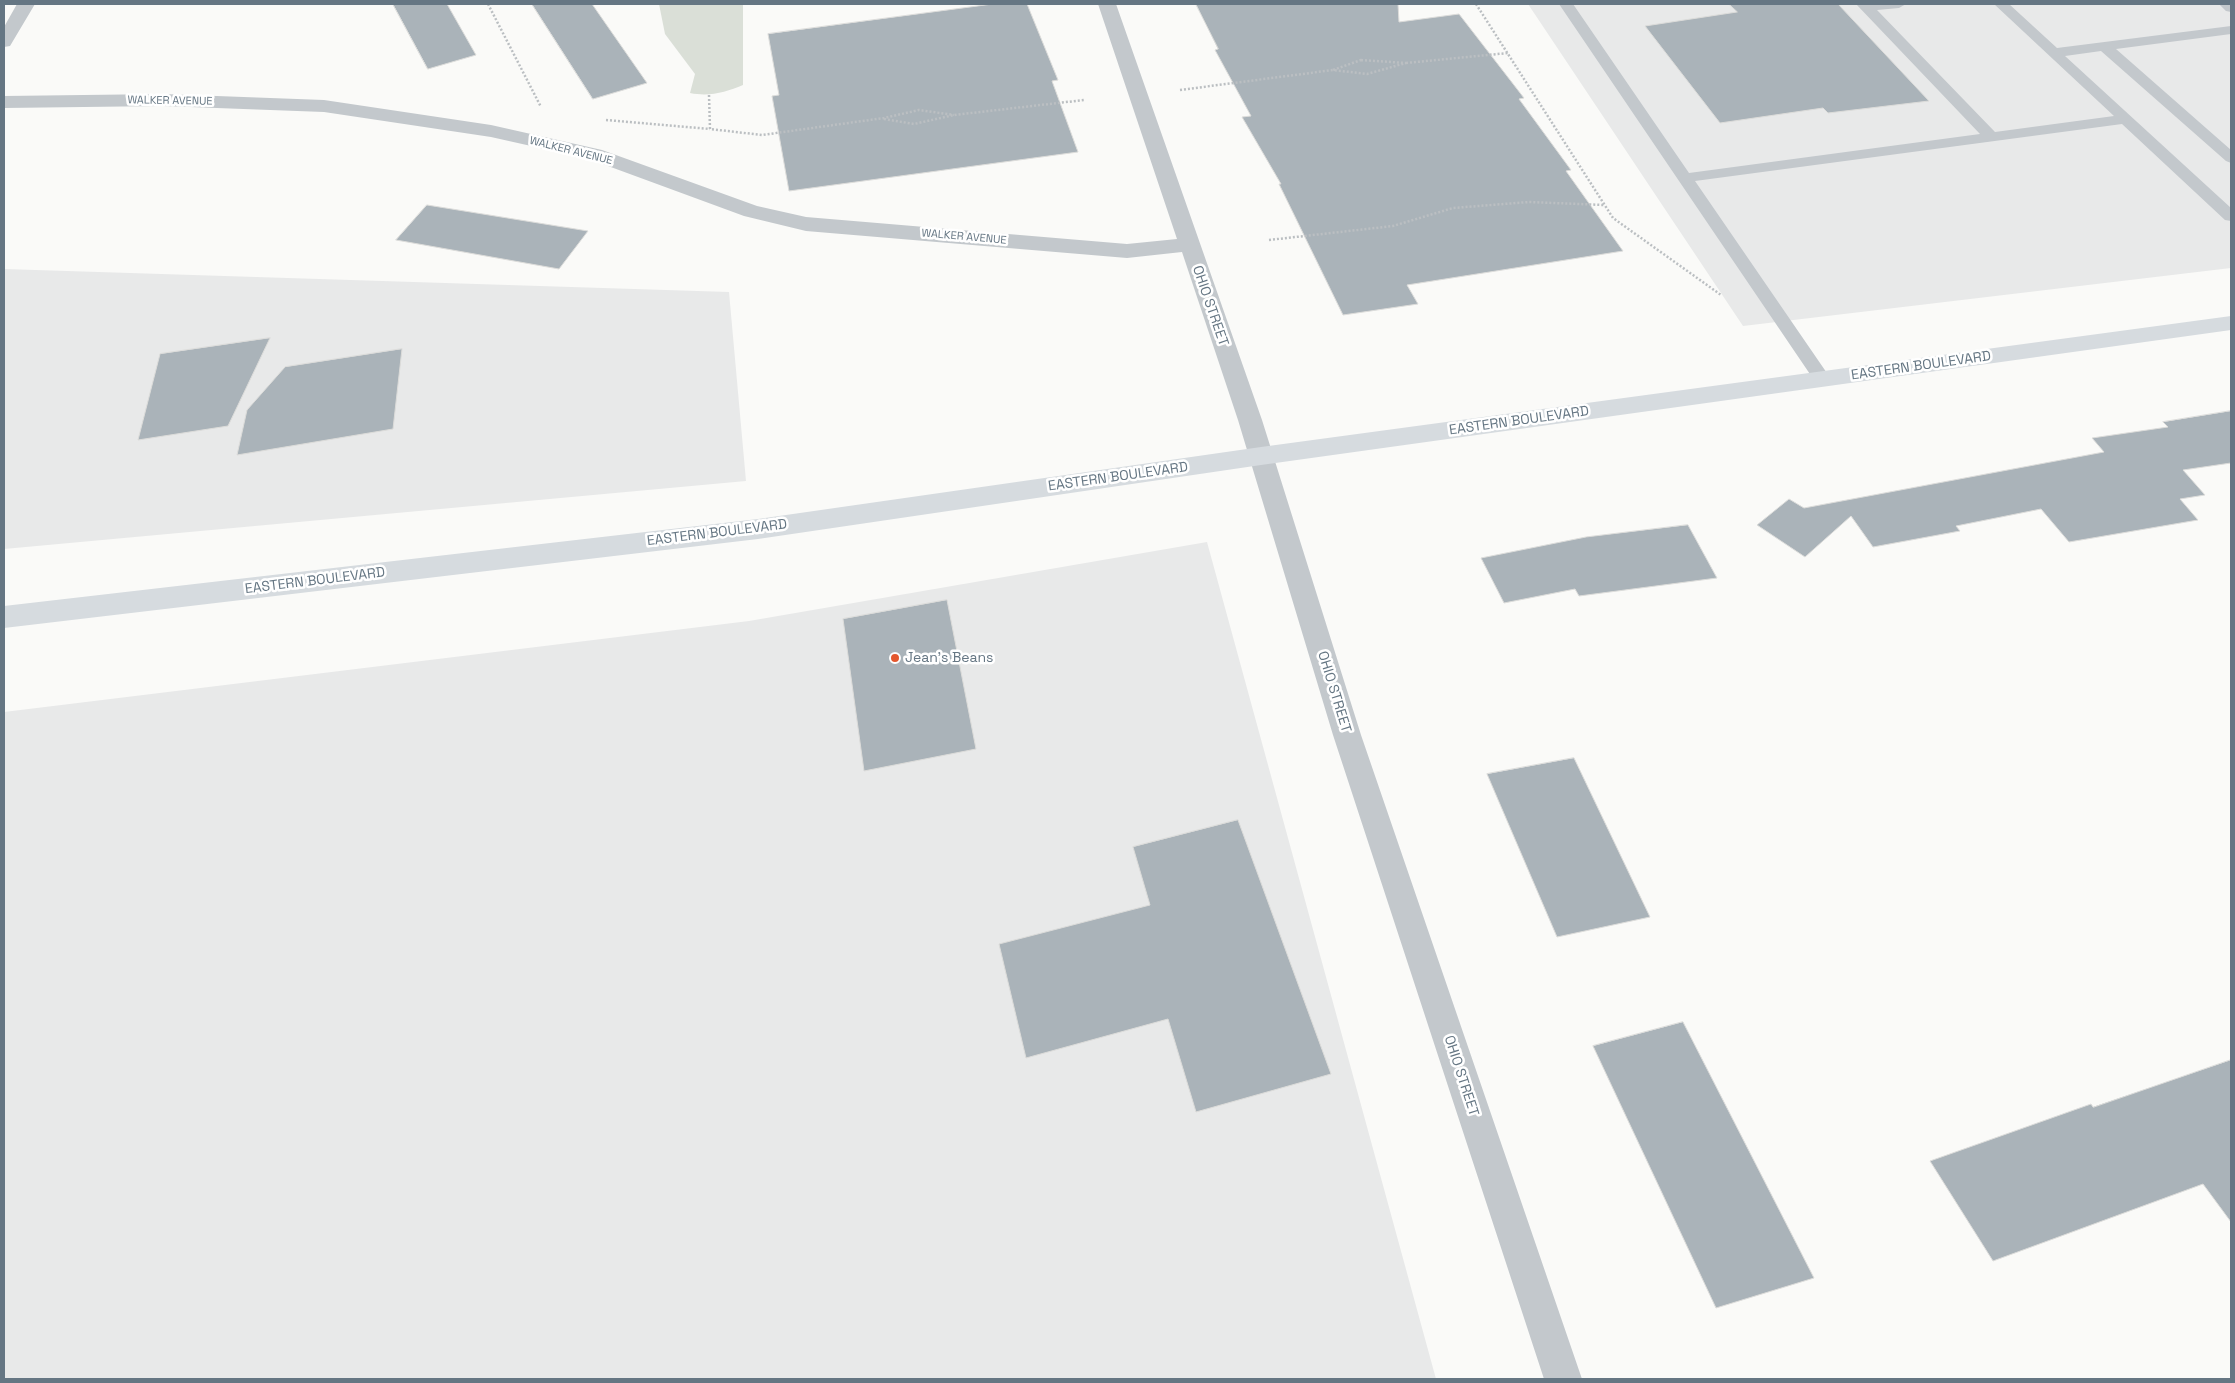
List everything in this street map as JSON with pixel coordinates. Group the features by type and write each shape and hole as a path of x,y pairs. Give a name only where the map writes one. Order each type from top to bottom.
{"main road":[{"name":"EASTERN BOULEVARD","path":"4,617 758,529 1260,456 2231,323"}],"street":[{"path":"4,7 17,4"},
{"path":"4,42 26,4"},
{"name":"OHIO STREET","path":"1107,4 1260,456 1347,735 1563,1379"},
{"name":"WALKER AVENUE","path":"4,102 163,100 324,106 491,132 595,154 751,211 806,224 1127,251 1189,244"}],"lane":[{"path":"1566,4 1822,379"},
{"path":"1865,6 1898,4"},
{"path":"2001,4 2231,216"},
{"path":"2226,4 2231,8"},
{"path":"1865,6 1991,137"},
{"path":"2054,53 2231,30"},
{"path":"2104,46 2231,158"},
{"path":"1685,178 2125,119"}],"path":[{"path":"488,4 543,110"},
{"path":"1476,4 1613,218 1722,296 1730,245"},
{"path":"1180,90 1333,70 1361,60 1406,63 1508,53"},
{"path":"1333,70 1368,74 1406,63"},
{"path":"709,95 710,129"},
{"path":"884,118 914,124 954,115 1084,100"},
{"path":"599,120 762,135 934,109 954,115"},
{"path":"1269,240 1393,226 1453,208 1529,202 1605,205"}],"shaded area":[{"path":"659,4 743,4 743,85 718,93 690,93 695,74 665,34"},
{"path":"1528,4 2231,4 2231,268 1743,326"},
{"path":"4,269 729,292 746,481 4,549"},
{"path":"1207,542 1436,1379 4,1379 4,712 749,621"}],"building":[{"path":"393,4 447,4 476,55 428,69"},
{"path":"532,4 592,4 647,83 593,99"},
{"path":"993,4 1027,4 1058,80 1052,81 1078,152 789,191 772,96 779,95 768,34"},
{"path":"1196,4 1398,4 1399,22 1459,14 1524,98 1519,99 1571,170 1566,171 1623,251 1407,285 1418,304 1343,315 1279,184 1281,184 1242,117 1251,116 1215,50 1218,49"},
{"path":"1729,4 1838,4 1929,101 1828,113 1823,108 1720,123 1645,26 1737,12"},
{"path":"427,205 588,231 559,269 396,240"},
{"path":"270,338 228,426 138,440 160,354"},
{"path":"402,349 393,429 237,455 247,410 285,367"},
{"path":"2231,411 2231,463 2183,470 2205,495 2180,499 2198,520 2069,542 2041,509 1956,526 1960,531 1873,547 1851,516 1805,557 1757,525 1789,499 1804,508 2104,452 2092,438 2168,427 2163,422"},
{"path":"1688,525 1717,578 1579,596 1575,589 1504,603 1481,558 1586,537"},
{"path":"947,600 976,749 864,771 843,619"},
{"path":"1574,758 1650,917 1557,937 1487,774"},
{"path":"1238,820 1331,1074 1196,1112 1168,1019 1026,1058 999,944 1150,905 1133,847"},
{"path":"1683,1022 1814,1278 1716,1308 1593,1046"},
{"path":"2231,1060 2231,1222 2203,1184 1993,1261 1930,1161 2091,1104 2093,1107"}],"place":[{"name":"Jean's Beans","path":"895,658"}]}
